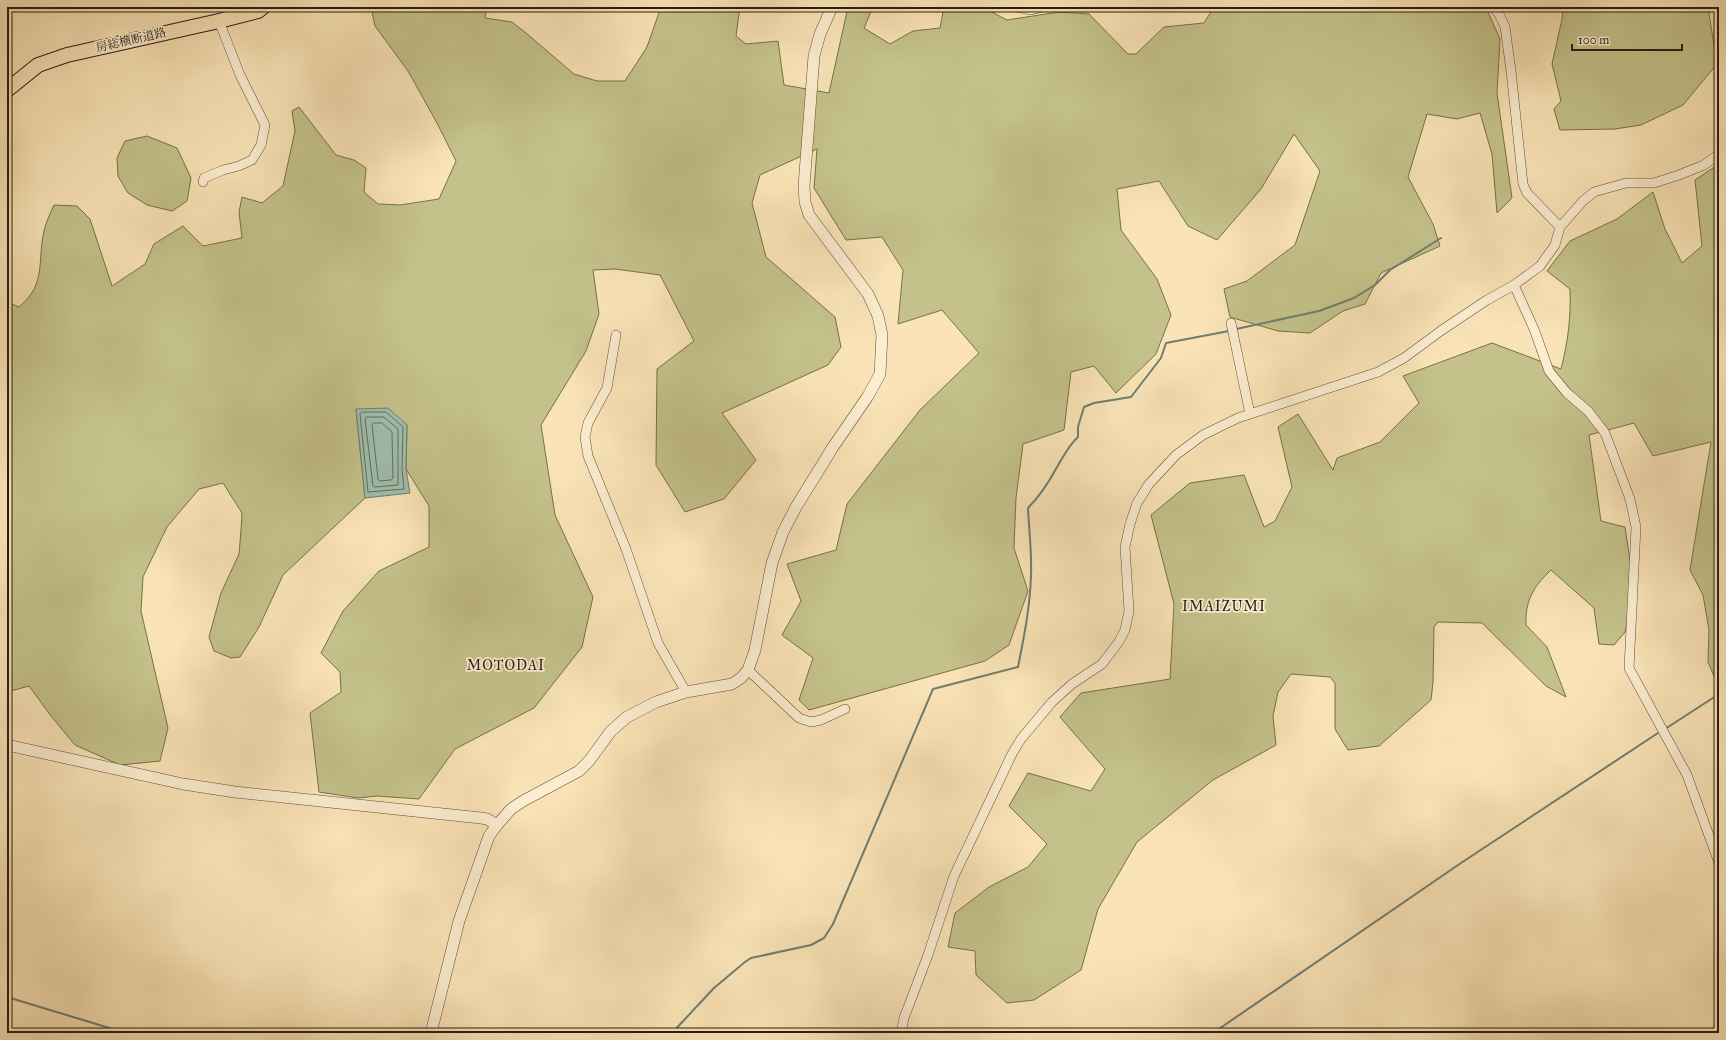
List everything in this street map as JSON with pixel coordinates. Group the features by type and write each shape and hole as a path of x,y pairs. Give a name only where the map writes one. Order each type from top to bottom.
{"highway":[{"name":"房総横断道路","path":"7,90 38,65 67,55 219,21 258,11 263,7"}],"street":[{"path":"431,1033 459,922 489,836 511,809 579,771 589,761 611,731 627,717 656,702 686,692 732,684 741,678 748,670 755,650 772,563 783,532 796,507 834,446 868,396 880,374 882,335 878,316 868,294 809,215 805,202 804,186 814,56 820,34 832,7"},
{"path":"1016,7 1031,10 1043,7"},
{"path":"1493,7 1499,14 1505,27 1523,184 1527,193 1560,227"},
{"path":"203,182 204,178 252,160 260,145 265,126 240,75 219,21"},
{"path":"901,1033 904,1018 928,955 954,876 1012,754 1021,740 1052,702 1072,684 1102,664 1114,648 1124,630 1129,611 1126,547 1130,524 1137,503 1149,484 1176,455 1203,436 1238,418 1378,372 1404,358 1442,330 1487,300 1514,285 1540,266 1555,245 1560,227 1583,201 1594,192 1626,183 1654,184 1679,176 1704,165 1719,154"},
{"path":"1514,285 1534,329 1549,371 1567,393 1588,411 1605,433 1630,499 1636,527 1629,668 1687,775 1719,863"},
{"path":"1232,323 1250,414"},
{"path":"616,335 607,388 588,423 585,437 588,456 626,549 658,643 686,692"},
{"path":"748,670 798,718 811,722 821,720 845,709"},
{"path":"7,745 183,784 220,790 481,818 487,819 497,825"},
{"path":"1712,1033 1719,1030"}],"shaded area":[{"path":"371,7 487,7 485,18 512,22 574,74 597,81 625,81 647,47 661,7 740,7 736,36 746,44 778,41 784,85 829,93 848,7 873,7 864,28 890,44 913,31 940,28 944,7 982,7 1007,20 1059,12 1089,14 1128,54 1136,54 1164,27 1204,23 1214,7 1483,7 1488,12 1500,39 1497,93 1512,198 1497,213 1492,154 1480,113 1457,119 1427,114 1408,177 1433,224 1440,246 1381,273 1365,304 1343,311 1310,333 1278,331 1230,317 1224,289 1247,281 1295,245 1320,171 1294,134 1261,189 1217,240 1188,226 1159,181 1117,189 1121,230 1157,279 1171,315 1156,354 1116,393 1094,366 1071,372 1064,430 1023,444 1016,498 1014,548 1028,591 1009,645 985,661 809,710 799,700 813,658 782,635 801,601 787,564 836,550 847,504 920,410 979,353 942,310 898,324 903,270 882,237 846,240 814,188 817,149 760,175 752,203 766,257 835,317 841,347 828,365 722,413 756,460 724,499 685,512 656,465 657,369 694,341 660,275 615,269 593,270 599,314 586,351 541,425 555,515 593,597 582,647 534,708 455,749 419,799 377,796 358,798 319,792 310,713 341,692 340,672 321,653 343,611 379,571 429,547 429,506 406,469 407,425 356,409 365,498 283,575 259,627 240,657 231,658 214,651 209,637 221,593 239,554 242,513 223,483 199,489 167,527 143,577 141,611 168,728 160,761 120,765 75,745 29,686 7,692 7,302 19,307 34,290 39,272 44,231 54,205 77,206 90,219 112,286 145,264 154,244 183,226 203,246 242,238 239,212 242,197 262,203 283,186 295,131 292,111 299,107 336,155 354,160 366,168 364,192 378,204 400,205 439,199 456,161 408,71 375,26"},
{"path":"1563,7 1708,7 1717,64 1683,105 1641,125 1615,129 1560,130 1554,109 1561,101 1552,64 1562,19"},
{"path":"147,136 177,148 191,178 187,201 172,211 147,205 128,193 118,176 117,158 125,141"},
{"path":"1719,164 1719,688 1708,662 1709,630 1703,595 1690,570 1711,442 1653,456 1634,423 1589,435 1601,521 1625,527 1634,587 1625,632 1614,645 1599,644 1594,608 1551,570 1539,582 1531,595 1527,609 1526,625 1547,647 1566,697 1546,686 1482,623 1438,622 1434,627 1433,682 1431,700 1379,746 1348,750 1335,729 1335,683 1330,677 1291,674 1278,692 1273,716 1276,745 1213,780 1137,842 1098,909 1081,970 1034,1000 1007,1003 976,975 975,951 948,947 955,913 989,887 1028,867 1047,844 1009,806 1028,773 1091,791 1105,769 1060,717 1081,693 1170,679 1174,604 1151,515 1190,483 1244,475 1264,527 1275,521 1292,487 1278,427 1298,414 1333,470 1337,458 1380,442 1419,403 1403,376 1492,343 1561,369 1566,349 1570,310 1570,289 1547,271 1570,241 1617,219 1653,192 1665,229 1682,263 1702,246 1695,180"}],"water":[{"path":"388,408 407,425 406,469 410,493 365,498 356,409"}],"waterway":[{"path":"1236,329 1319,311 1354,298 1375,285 1390,270 1441,238"},
{"path":"672,1033 714,988 751,958 811,945 824,938 833,924 933,689 1018,667 1026,622 1031,576 1028,508 1044,489 1066,451 1078,437 1078,427 1084,407 1094,403 1131,397 1161,358 1166,343 1229,331"},
{"path":"1665,729 1719,694"},
{"path":"1213,1033 1461,863 1661,731"},
{"path":"7,997 126,1033"}],"district":[{"name":"IMAIZUMI","path":"1224,606"},
{"name":"MOTODAI","path":"506,665"}]}
